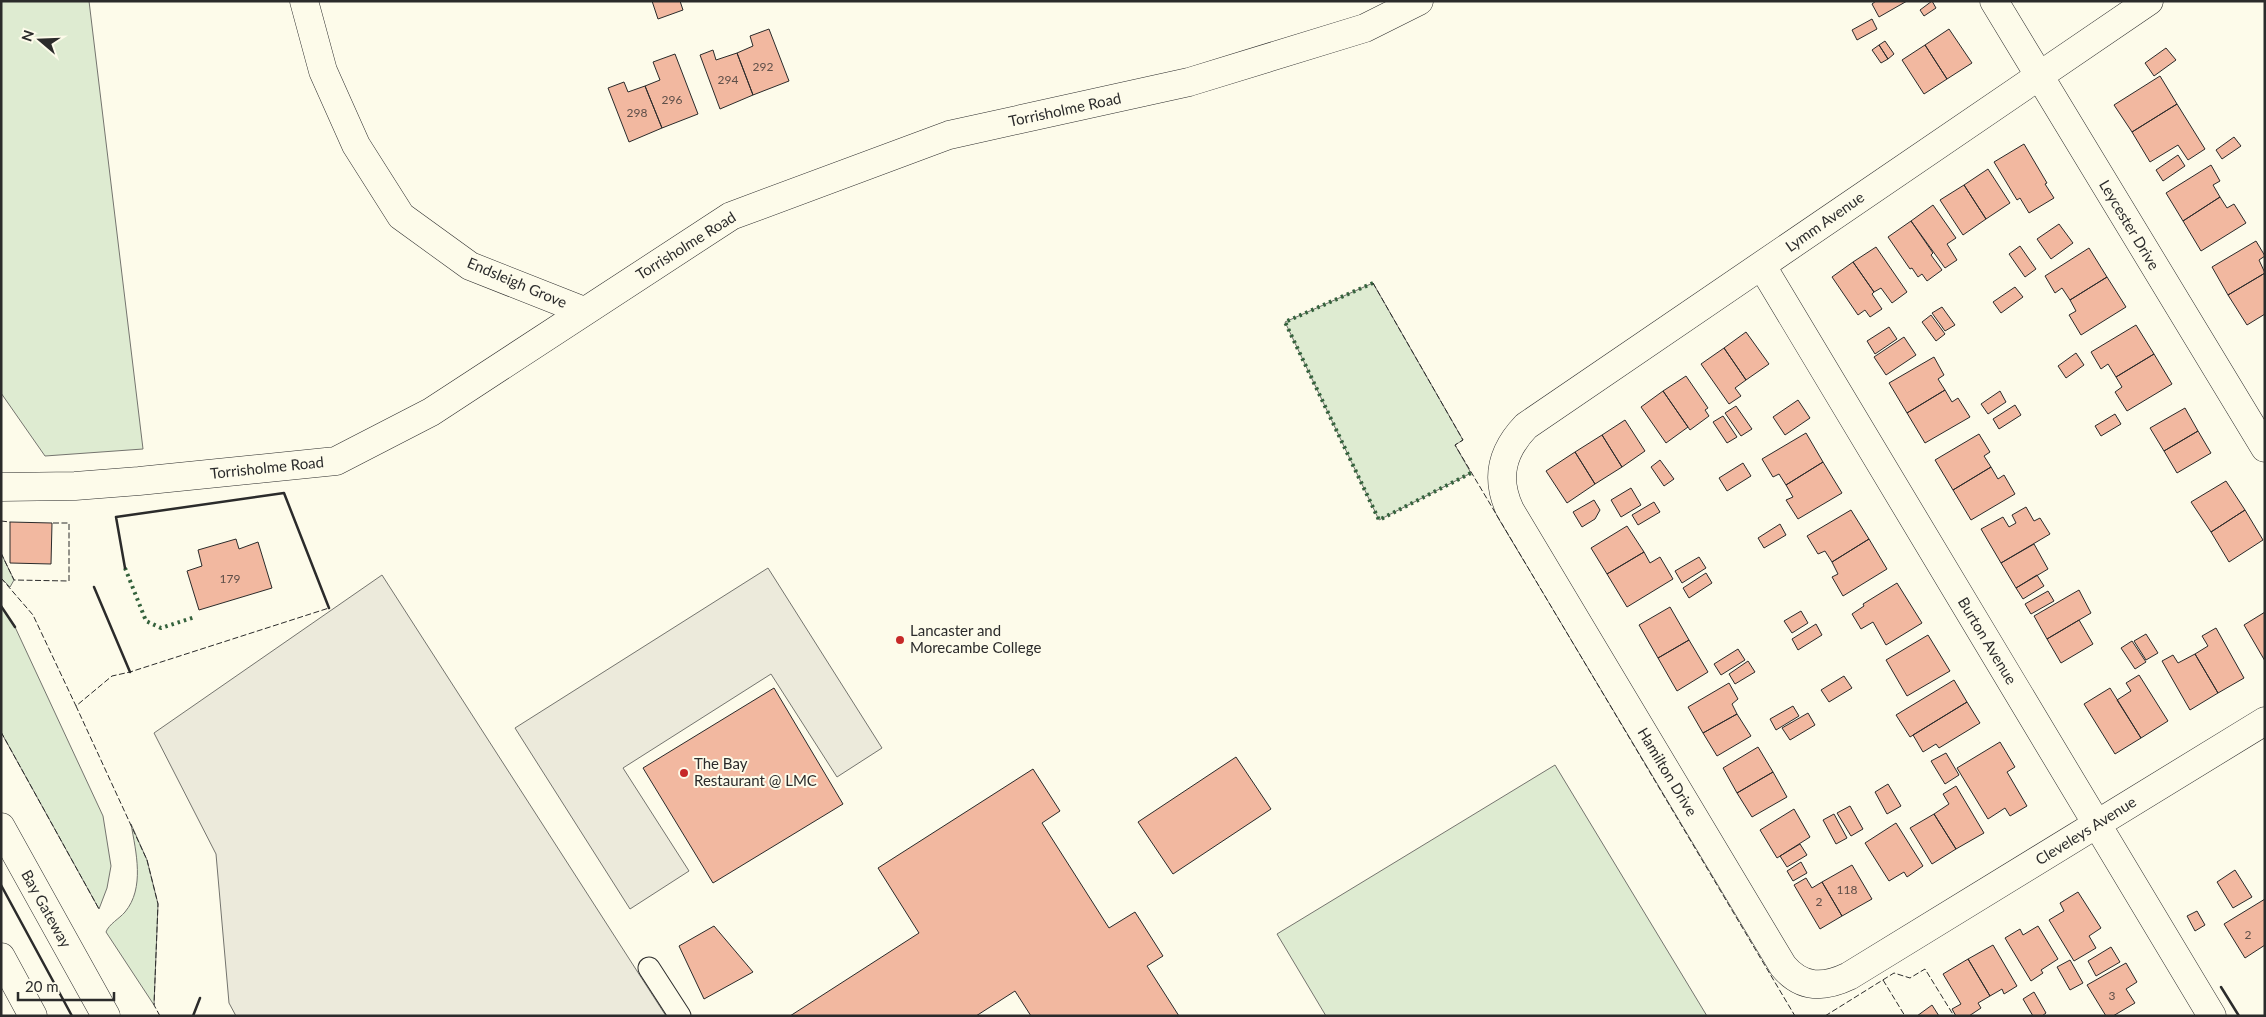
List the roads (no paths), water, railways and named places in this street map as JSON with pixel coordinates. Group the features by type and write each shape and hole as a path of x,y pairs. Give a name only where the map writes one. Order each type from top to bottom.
{"main road":[{"name":"Endsleigh Grove","path":"304,1 323,71 356,145 401,216 470,266 584,310"},
{"name":"Torrisholme Road","path":"1,487 75,486 336,461 431,412 730,216 949,135 1189,82 1366,28 1419,1"},
{"name":"Leycester Drive","path":"1994,1 2265,448"},
{"name":"Lymm Avenue","path":"1509,450 1516,436 1539,416 2149,1"},
{"name":"Burton Avenue","path":"1762,266 2212,1016"},
{"name":"Hamilton Drive","path":"1509,450 1502,465 1501,482 1510,510 1783,966 1792,976 1822,985 1836,982 1909,941"},
{"name":"Cleveleys Avenue","path":"1909,941 2265,722"},
{"name":"Bay Gateway","path":"1,827 106,1016"},
{"path":"1,956 33,1016"}],"street":[{"path":"649,968 680,1016"}],"place":[{"name":"Lancaster and Morecambe College","path":"900,640"},
{"name":"The Bay Restaurant @ LMC","path":"684,773"}]}
